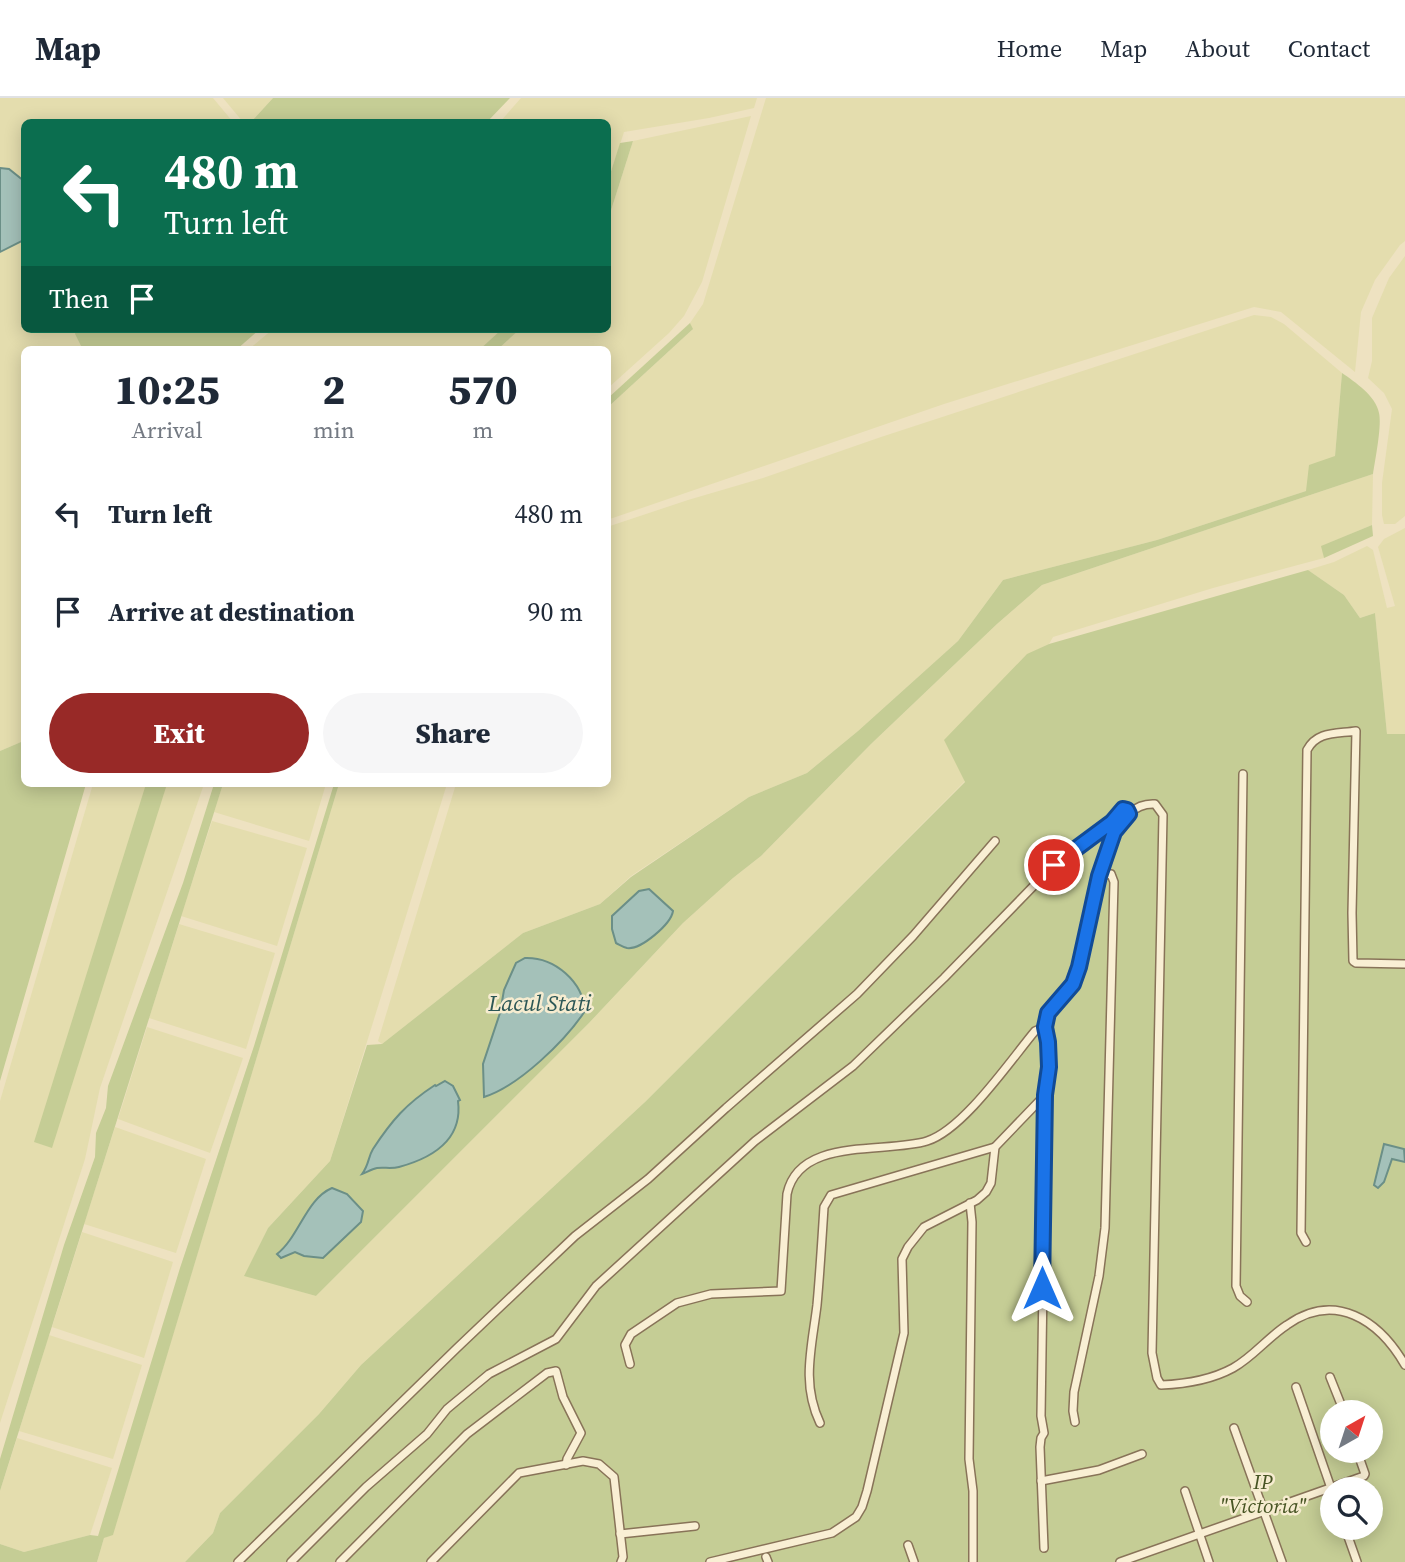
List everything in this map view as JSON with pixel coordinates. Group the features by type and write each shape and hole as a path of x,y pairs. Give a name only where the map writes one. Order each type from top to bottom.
{"street":[{"path":"1306,1242 1301,1233 1301,1198 1307,750 1312,740 1319,736 1356,731 1353,961 1405,964"},
{"path":"1243,774 1236,1286 1240,1296 1247,1302"},
{"path":"1044,1548 1041,1438 1044,1433 1041,1416 1045,1095 1049,1067 1045,1027 1048,1013 1073,984 1099,876 1114,832 1129,814 1145,803 1154,804 1163,815 1152,1353 1157,1378 1161,1385 1211,1378 1245,1361 1285,1325 1307,1314 1324,1310 1349,1312 1379,1330 1405,1365"},
{"path":"291,1562 366,1487 427,1434 447,1409 489,1374 556,1339 596,1286 755,1141 853,1066 944,978 1054,865 1112,822 1123,809 1129,814"},
{"path":"238,1562 575,1236 648,1179 857,994 913,936 995,841"},
{"path":"1075,1422 1074,1392 1099,1276 1105,1228 1114,882 1111,874 1099,876"},
{"path":"630,1364 625,1345 631,1334 677,1303 711,1294 781,1291 787,1194 790,1182 799,1169 811,1161 843,1151 925,1142 943,1135 961,1119 1035,1031 1045,1027"},
{"path":"820,1423 809,1390 808,1365 817,1304 824,1207 831,1195 995,1147 1045,1095"},
{"path":"710,1562 832,1533 856,1517 865,1499 904,1333 902,1259 924,1227 986,1192 991,1184 995,1147"},
{"path":"970,1203 969,1459 973,1491 973,1561"},
{"path":"340,1562 467,1434 547,1373 556,1371 563,1397 581,1433 566,1465"},
{"path":"1330,1377 1339,1400"},
{"path":"1296,1387 1327,1477"},
{"path":"1234,1429 1282,1562"},
{"path":"1041,1481 1100,1469 1142,1454"},
{"path":"431,1562 519,1473 583,1461 599,1464 614,1477 623,1557 621,1562"},
{"path":"1185,1491 1209,1562"},
{"path":"1119,1562 1135,1560 1320,1493"},
{"path":"620,1534 695,1526"},
{"path":"1349,1540 1357,1562"},
{"path":"908,1545 914,1562"}],"shaded area":[{"path":"0,98 213,98 230,119 21,119 21,333 75,333 81,346 21,346 21,742 0,751"},
{"path":"223,98 273,98 254,119 240,119"},
{"path":"521,98 757,98 754,108 624,132 611,172 611,119 503,119"},
{"path":"766,98 1405,98 1405,241 1375,280 1361,312 1355,372 1281,312 1254,307 944,404 611,519 611,404 692,330 690,323 703,304"},
{"path":"751,116 702,282 684,316 611,385 611,346 501,346 516,333 611,333 611,210 633,141"},
{"path":"1405,256 1405,516 1395,524 1384,524 1382,483 1392,409 1384,393 1368,378 1372,361 1372,318 1389,278"},
{"path":"1254,315 1271,317 1284,324 1342,373 1335,456 1306,491 1157,540 1003,580 958,641 807,773 749,797 631,876 600,904 523,933 382,1044 378,1041 455,787 611,787 611,526 763,478"},
{"path":"268,333 498,333 483,346 253,346"},
{"path":"1373,474 1372,525 1322,546 1324,558 1213,588 1053,637 1049,644 1027,655 945,740 965,781 645,1102 361,1365 319,1414 220,1513 213,1533 185,1562 97,1562 104,1538 113,1534 338,787 446,787 330,1161 268,1228 245,1275 316,1296 589,1023 683,923 761,856 871,744 1042,585"},
{"path":"1405,528 1405,734 1387,734 1375,613 1360,618 1344,595 1308,570 1334,562 1367,546 1373,550 1387,608 1395,606 1378,547 1384,539"},
{"path":"92,787 203,787 100,1088 85,1159 0,1423 0,1101"},
{"path":"222,787 325,787 309,841 214,812"},
{"path":"212,821 307,848 277,946 181,916"},
{"path":"179,924 275,953 246,1049 149,1018"},
{"path":"147,1027 243,1058 210,1153 118,1119"},
{"path":"115,1127 206,1159 176,1253 84,1224"},
{"path":"82,1232 173,1262 144,1358 52,1327"},
{"path":"49,1335 142,1365 113,1459 19,1431"},
{"path":"17,1438 112,1468 90,1535 24,1552 0,1544 0,1491"}],"green space":[{"path":"273,98 510,98 490,119 254,119"},
{"path":"633,141 611,210 611,171 620,143"},
{"path":"690,323 693,329 611,404 611,395"},
{"path":"255,333 241,346 81,346 75,334"},
{"path":"498,333 516,333 501,346 483,346"},
{"path":"1342,373 1369,395 1379,413 1373,474 1042,585 871,744 761,856 683,923 589,1023 316,1296 244,1276 268,1228 330,1161 367,1045 382,1044 523,933 600,904 631,877 749,797 807,773 958,641 1003,580 1157,540 1306,491 1309,465 1335,456"},
{"path":"1372,525 1373,536 1324,558 1321,546"},
{"name":"IP \"Victoria\"","path":"1308,570 1344,595 1360,618 1375,613 1387,734 1405,734 1405,1562 185,1562 213,1533 220,1513 319,1414 361,1365 645,1102 965,782 944,740 1027,654 1049,644"},
{"path":"21,742 21,787 85,787 0,1081 0,751"},
{"path":"145,787 166,787 52,1148 34,1142"},
{"path":"213,787 222,787 0,1491 0,1459 64,1245 95,1157 96,1133 106,1108 108,1086 183,883"},
{"path":"333,787 338,787 113,1535 104,1538 97,1562 0,1562 0,1544 24,1552 90,1535 98,1536 180,1268 254,1046"}],"water":[{"path":"0,168 9,169 21,179 21,242 0,252"},
{"path":"649,889 673,911 667,923 633,948 616,943 612,916 639,891"},
{"name":"Lacul Stati","path":"525,958 547,962 566,973 579,990 585,1011 566,1036 526,1073 484,1097 483,1064 500,1013 504,990 516,963"},
{"path":"445,1081 453,1086 460,1100 456,1126 443,1145 411,1163 396,1168 377,1168 362,1174 373,1149 400,1113 425,1092"},
{"path":"1384,1144 1404,1149 1405,1162 1392,1159 1384,1182 1378,1188 1374,1185"},
{"path":"332,1188 347,1194 363,1211 361,1222 323,1258 295,1252 281,1258 277,1254 285,1247 309,1209 323,1193"}],"route":[{"path":"1042,1288 1045,1095 1049,1067 1045,1027 1048,1013 1073,984 1099,876 1114,832 1129,814 1127,810 1120,811 1112,822 1054,865"}]}
